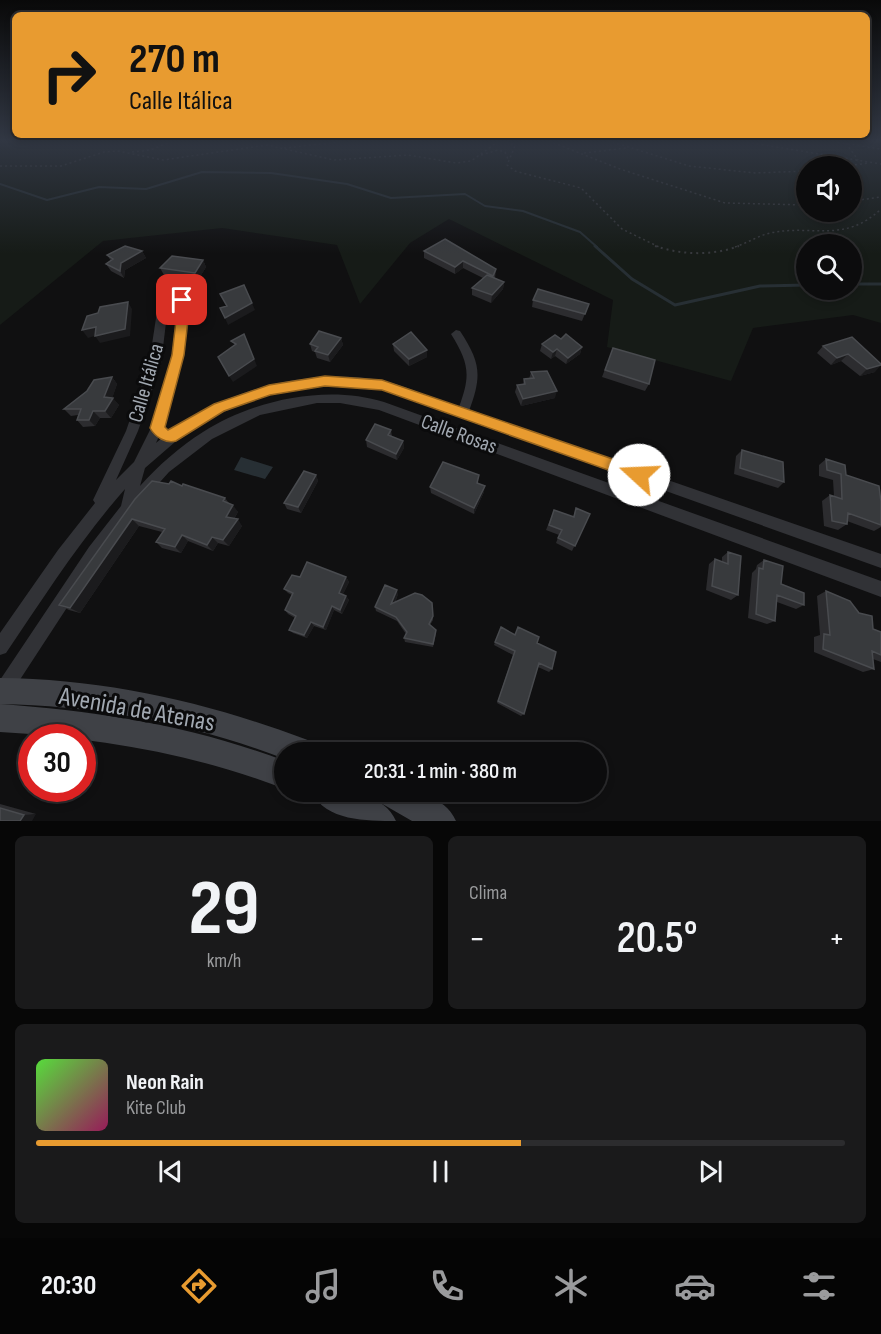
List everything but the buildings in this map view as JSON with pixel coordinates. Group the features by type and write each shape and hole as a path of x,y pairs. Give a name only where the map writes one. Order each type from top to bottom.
{"main road":[{"name":"Avenida de Atenas","path":"1,692 93,698 186,713 277,742"},
{"name":"Avenida de Atenas","path":"0,718 76,722 171,740 274,771"},
{"path":"346,802 381,821"},
{"path":"407,802 441,821"}],"street":[{"name":"Calle Itálica","path":"94,513 132,431 152,375 164,305 170,300 179,299 184,303 178,355 158,428 141,460 125,508"},
{"path":"456,334 474,364 475,375 463,412"},
{"name":"Calle Rosas","path":"0,647 94,513 141,460 171,437 219,408 269,390 325,381 382,385 881,561"},
{"name":"Calle Rosas","path":"1,692 125,508 174,458 224,424 271,406 319,398 380,405 881,589"},
{"path":"158,428 171,437"}],"path":[{"path":"539,177 581,188 626,231 662,249 674,252 710,253 734,250 776,231 838,233 858,226 875,216 881,209"},
{"path":"646,177 725,203 796,205"},
{"path":"862,200 881,197"}],"shaded area":[{"path":"0,177 796,177 796,222 862,222 862,177 881,177 881,323 853,315 753,328 731,381 607,347 613,300 449,219 410,243 360,304 337,245 222,228 103,241 0,325"},
{"path":"241,457 273,467 265,479 234,470"}],"waterway":[{"path":"0,184 47,200 99,187 146,189 184,177"},
{"path":"301,177 347,184 391,198 465,194 485,206 523,211 580,232 597,247"},
{"path":"595,246 632,279 675,305 760,286 796,285"},
{"path":"862,284 881,284"}],"route":[{"path":"182,300 184,303 178,355 158,428 163,434 171,437 219,408 269,390 325,381 382,385 639,475"}]}
